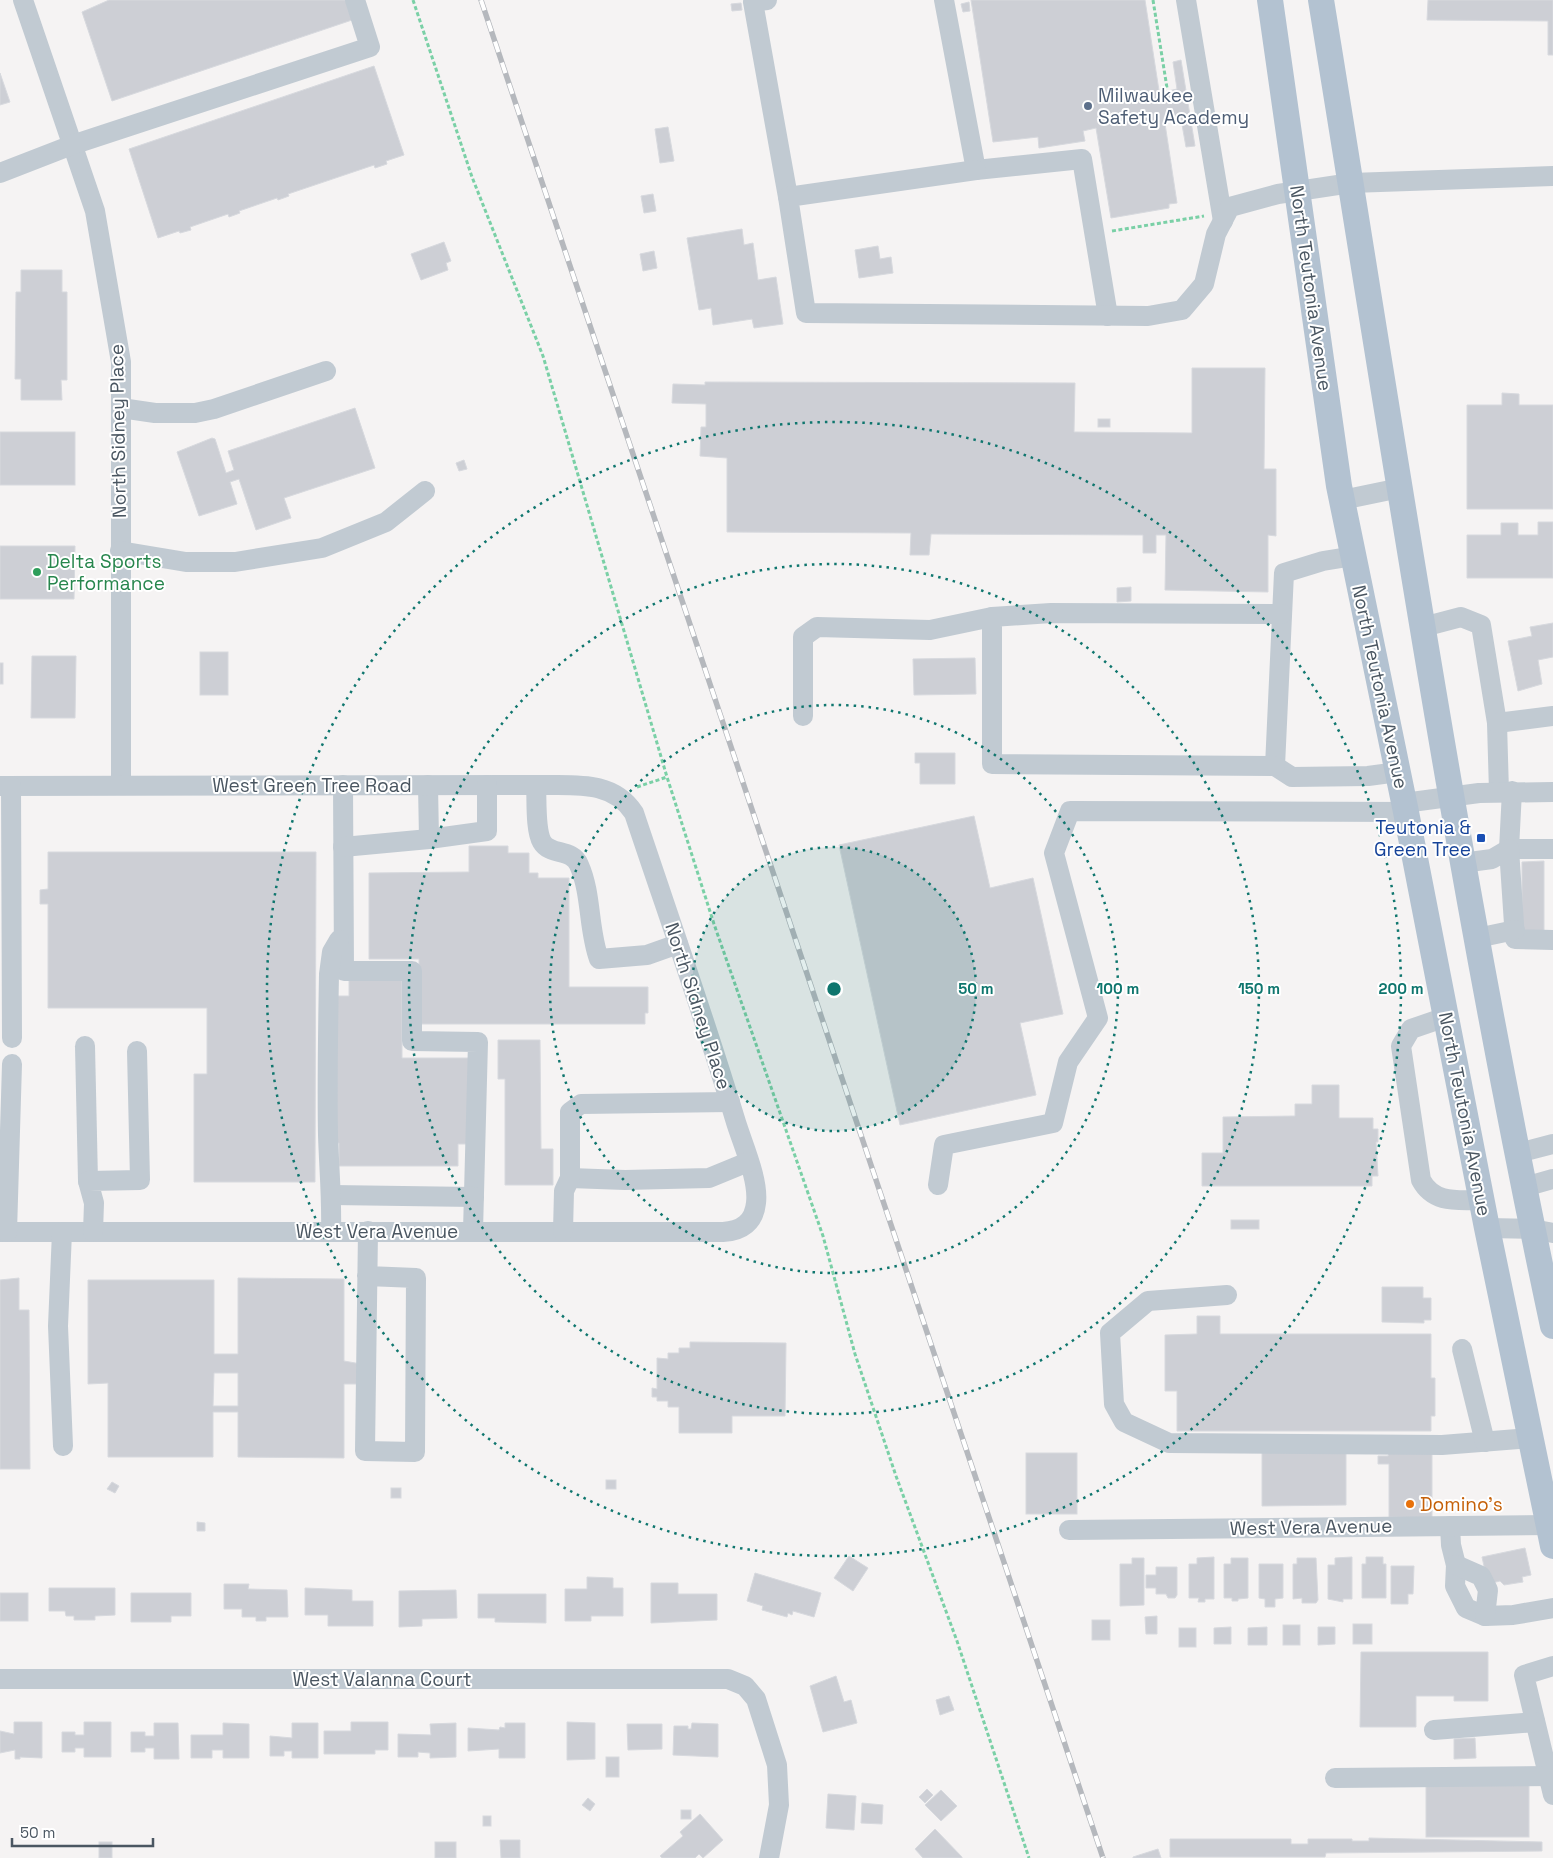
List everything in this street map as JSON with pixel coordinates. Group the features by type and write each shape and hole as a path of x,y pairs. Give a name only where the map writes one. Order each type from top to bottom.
{"main road":[{"name":"North Teutonia Avenue","path":"1270,0 1342,500 1405,807 1487,1228 1552,1532"},
{"path":"1322,0 1450,796 1524,1187 1543,1231 1553,1326"}],"street":[{"name":"North Sidney Place","path":"23,0 95,210 121,362 121,786"},
{"path":"0,173 72,145 370,47 355,0"},
{"path":"767,0 753,2 788,197 806,312 1148,316 1182,310 1204,284 1216,234 1230,207 1278,194 1351,183 1553,176"},
{"path":"944,0 976,170"},
{"path":"1186,0 1223,221"},
{"path":"788,197 976,170 1082,159 1108,316"},
{"path":"121,408 155,413 195,413 214,409 326,371"},
{"path":"1342,500 1400,488"},
{"path":"120,551 186,562 235,562 322,548 386,522 425,491"},
{"path":"1275,766 1284,573 1323,561 1354,556"},
{"path":"803,716 803,637 817,628 930,630 992,618 1051,613 1282,614"},
{"path":"1423,627 1461,617 1481,625 1497,723 1505,792 1515,939 1553,940"},
{"path":"992,618 992,764 1275,766 1292,777 1368,776 1398,772"},
{"path":"1497,723 1553,716"},
{"path":"343,785 344,971 412,971 412,1041 478,1042 473,1231"},
{"path":"428,785 429,839"},
{"path":"343,846 429,839 487,831 487,785"},
{"path":"536,785 538,833 541,842 546,847 569,854 578,862 584,877 595,949 599,959 646,955 678,944"},
{"name":"West Green Tree Road","path":"6,786 536,785 602,788 621,798"},
{"path":"6,786 12,1038"},
{"path":"938,1185 944,1146 1053,1123 1068,1062 1098,1018 1054,853 1070,812 1405,807 1450,796 1505,792 1553,792"},
{"name":"North Sidney Place","path":"621,798 634,813 730,1102 757,1193 755,1210 751,1220"},
{"path":"1462,863 1492,859 1509,848 1553,849"},
{"path":"1477,938 1515,930"},
{"path":"331,1232 332,1195 328,1138 329,974 332,952 344,931"},
{"path":"1446,1017 1411,1029 1401,1046 1421,1180 1426,1189 1439,1198 1482,1200"},
{"path":"85,1046 88,1181 94,1202 93,1232"},
{"path":"88,1181 140,1180 137,1051"},
{"path":"3,1232 12,1064"},
{"path":"563,1231 564,1191 570,1178 570,1112 581,1104 730,1102"},
{"path":"1518,1153 1553,1144"},
{"path":"570,1178 625,1180 709,1178 748,1162"},
{"path":"1524,1187 1553,1179"},
{"path":"332,1195 474,1196"},
{"name":"West Vera Avenue","path":"3,1232 723,1232 740,1228 751,1220"},
{"path":"1487,1228 1543,1231"},
{"path":"367,1276 416,1278 415,1452 365,1451 367,1276 368,1231"},
{"path":"62,1232 58,1326 63,1446"},
{"path":"1227,1295 1148,1301 1110,1333 1114,1404 1124,1422 1169,1443 1442,1445 1531,1438"},
{"path":"1462,1349 1485,1442"},
{"path":"1450,1526 1451,1545 1456,1565 1455,1586 1466,1608 1485,1616 1512,1616 1553,1608"},
{"name":"West Vera Avenue","path":"1069,1530 1450,1526 1552,1532"},
{"path":"1456,1565 1481,1576 1488,1590 1485,1616"},
{"path":"1335,1778 1552,1782 1524,1674 1553,1666"},
{"name":"West Valanna Court","path":"0,1679 728,1679 745,1686 756,1699 776,1765 779,1784 776,1827 769,1858"},
{"path":"1434,1730 1535,1722"}],"path":[{"path":"413,0 472,177 543,356 667,777 714,924 823,1236 855,1354 893,1467 957,1641 1029,1858"},
{"path":"1153,0 1167,88"},
{"path":"1104,232 1204,217 1202,207"},
{"path":"621,798 637,787 667,777"}],"building":[{"path":"109,0 352,0 358,18 112,101 82,12"},
{"name":"Milwaukee Safety Academy","path":"971,0 1145,0 1160,97 1169,95 1168,91 1177,89 1173,62 1181,60 1195,146 1186,147 1181,119 1172,120 1172,116 1164,117 1177,203 1169,204 1169,208 1111,218 1096,128 1083,131 1085,141 1039,148 1038,137 993,142"},
{"path":"1428,0 1553,0 1553,55 1548,55 1548,21 1427,20"},
{"path":"969,2 970,11 963,12 961,4"},
{"path":"741,3 742,10 732,11 731,4"},
{"path":"374,66 404,155 386,161 387,164 375,168 374,165 288,194 289,196 278,200 277,198 239,211 240,213 229,217 228,214 190,227 191,230 180,233 179,231 158,238 129,149"},
{"path":"0,73 10,102 0,105"},
{"path":"668,127 674,161 660,163 655,129"},
{"path":"653,194 656,211 644,213 641,196"},
{"path":"742,229 744,245 753,243 758,280 776,277 783,324 754,328 752,319 713,325 711,308 699,310 687,238"},
{"path":"444,242 451,261 446,263 448,270 421,280 411,254"},
{"path":"878,246 880,259 891,257 893,273 859,278 855,250"},
{"path":"654,251 657,268 643,271 640,254"},
{"path":"21,270 62,270 62,292 67,292 67,380 61,380 62,400 21,400 21,379 15,379 16,292 21,292"},
{"path":"1192,368 1265,368 1264,469 1276,469 1276,536 1268,535 1268,592 1165,590 1166,535 1156,535 1156,553 1143,553 1143,535 931,534 929,555 910,555 911,533 727,532 727,458 700,456 701,427 706,427 706,404 672,403 673,384 705,385 705,382 1075,383 1074,432 1192,433"},
{"path":"1502,393 1519,394 1519,405 1553,405 1553,509 1467,509 1467,405 1502,405"},
{"path":"355,408 375,468 284,498 291,518 256,530 239,479 230,482 237,504 199,516 177,452 212,438 215,439 226,473 234,470 228,451"},
{"path":"1098,419 1110,419 1110,427 1098,427"},
{"path":"0,432 75,432 75,485 0,485"},
{"path":"464,460 467,469 459,471 456,463"},
{"path":"1538,522 1553,522 1553,578 1467,578 1467,535 1501,535 1501,523 1518,523 1518,535 1538,535"},
{"name":"Delta Sports Performance","path":"0,546 75,546 74,599 0,599"},
{"path":"1131,587 1131,601 1117,602 1117,588"},
{"path":"1553,623 1553,657 1538,660 1542,684 1518,691 1508,641 1532,636 1530,627"},
{"path":"200,652 228,652 228,695 200,695"},
{"path":"32,656 76,656 75,718 31,718"},
{"path":"975,658 976,694 914,695 913,659"},
{"path":"0,663 3,663 3,684 0,684"},
{"path":"915,753 955,753 955,784 920,784 920,763 915,763"},
{"path":"974,816 990,888 1033,878 1063,1014 1020,1023 1036,1095 900,1125 839,845"},
{"path":"469,846 508,846 508,853 529,853 529,873 538,873 538,878 569,878 569,987 648,987 648,1013 645,1013 645,1024 419,1024 419,959 369,959 369,873 469,872"},
{"path":"48,852 316,852 315,1182 194,1182 194,1074 207,1074 207,1008 48,1008 48,904 40,904 40,890 48,889"},
{"path":"1544,861 1544,931 1522,931 1522,862"},
{"path":"349,976 402,976 402,1058 470,1058 470,1144 458,1144 458,1166 339,1166 339,1143 333,1143 333,996 349,996"},
{"path":"498,1040 540,1040 541,1149 553,1149 553,1185 505,1185 505,1079 498,1079"},
{"path":"1312,1085 1339,1085 1339,1118 1373,1118 1373,1129 1378,1129 1378,1142 1376,1142 1378,1176 1372,1176 1372,1186 1202,1186 1202,1153 1223,1153 1223,1117 1295,1116 1295,1104 1312,1104"},
{"path":"1231,1220 1259,1220 1259,1229 1231,1229"},
{"path":"19,1278 19,1310 29,1310 30,1469 0,1469 0,1280"},
{"path":"238,1278 344,1279 344,1361 361,1364 361,1384 344,1384 344,1458 238,1457 238,1412 213,1412 213,1457 108,1457 108,1383 88,1384 88,1280 214,1280 214,1354 238,1354","holes":["214,1373 238,1373 238,1406 213,1406"]},
{"path":"1382,1287 1423,1287 1423,1298 1431,1298 1431,1320 1424,1320 1424,1323 1382,1322"},
{"path":"1197,1316 1220,1316 1220,1334 1431,1334 1431,1378 1435,1378 1435,1416 1431,1416 1431,1431 1177,1431 1177,1391 1165,1391 1165,1335 1197,1334"},
{"path":"690,1342 786,1343 785,1416 732,1416 732,1433 679,1433 679,1407 668,1407 668,1401 657,1401 657,1397 652,1397 652,1388 657,1389 657,1358 668,1359 668,1353 679,1353 679,1348 690,1348"},
{"path":"1262,1452 1346,1452 1346,1505 1262,1506"},
{"path":"1432,1452 1432,1518 1389,1517 1389,1464 1378,1464 1378,1456 1388,1456 1389,1453"},
{"path":"1026,1453 1077,1453 1077,1514 1026,1514"},
{"path":"606,1480 616,1480 616,1489 606,1489"},
{"path":"112,1482 119,1486 115,1493 107,1489"},
{"path":"391,1488 401,1488 401,1498 391,1498"},
{"path":"197,1522 205,1523 205,1531 197,1531"},
{"path":"1525,1548 1531,1575 1522,1577 1523,1582 1504,1585 1500,1581 1488,1584 1482,1557"},
{"path":"849,1556 868,1568 853,1591 834,1578"},
{"path":"1214,1557 1214,1599 1205,1599 1205,1602 1198,1602 1199,1598 1189,1598 1189,1564 1197,1564 1197,1558"},
{"path":"1352,1557 1352,1599 1343,1599 1343,1602 1328,1599 1328,1565 1335,1565 1335,1558"},
{"path":"1366,1557 1383,1557 1383,1564 1386,1564 1386,1598 1362,1598 1362,1564 1366,1564"},
{"path":"1132,1558 1144,1558 1144,1605 1120,1606 1120,1564 1132,1564"},
{"path":"1231,1558 1248,1558 1248,1598 1238,1599 1238,1601 1232,1601 1232,1598 1224,1598 1224,1564 1231,1564"},
{"path":"1297,1558 1316,1558 1318,1600 1316,1603 1302,1603 1302,1598 1293,1599 1293,1564 1297,1564"},
{"path":"1259,1564 1283,1564 1283,1598 1275,1599 1275,1607 1265,1607 1265,1599 1259,1598"},
{"path":"1391,1566 1414,1566 1413,1594 1408,1594 1408,1604 1391,1604"},
{"path":"1156,1567 1177,1567 1177,1595 1175,1598 1168,1598 1166,1594 1156,1594 1156,1588 1146,1588 1146,1575 1156,1575"},
{"path":"755,1573 821,1593 814,1617 793,1611 792,1615 788,1613 787,1617 762,1610 763,1606 747,1601"},
{"path":"587,1577 613,1578 613,1588 623,1588 623,1616 591,1616 591,1621 565,1621 565,1589 587,1589"},
{"path":"651,1583 678,1583 678,1594 717,1594 717,1620 651,1623"},
{"path":"224,1584 249,1584 248,1589 287,1590 288,1617 266,1617 266,1621 256,1621 256,1617 242,1617 242,1609 224,1609"},
{"path":"49,1588 115,1588 115,1615 95,1616 95,1620 74,1620 74,1616 66,1616 65,1611 49,1611"},
{"path":"305,1588 352,1590 352,1601 373,1601 373,1626 328,1626 328,1615 305,1615"},
{"path":"456,1590 457,1618 422,1619 422,1626 399,1627 399,1591"},
{"path":"0,1593 28,1593 28,1621 0,1621"},
{"path":"131,1593 191,1593 191,1616 171,1616 171,1622 131,1622"},
{"path":"478,1594 546,1594 546,1623 495,1622 495,1618 478,1618"},
{"path":"1157,1616 1157,1634 1146,1634 1145,1617"},
{"path":"1092,1620 1110,1620 1110,1640 1092,1640"},
{"path":"1353,1624 1372,1624 1372,1644 1353,1644"},
{"path":"1283,1625 1300,1625 1300,1645 1283,1645"},
{"path":"1231,1627 1231,1644 1214,1644 1214,1628"},
{"path":"1267,1627 1267,1645 1248,1645 1248,1628"},
{"path":"1318,1627 1335,1627 1335,1644 1318,1645"},
{"path":"1179,1628 1196,1628 1196,1647 1179,1647"},
{"path":"1361,1652 1488,1652 1488,1701 1454,1701 1454,1696 1416,1696 1416,1727 1360,1727"},
{"path":"836,1676 844,1702 851,1700 857,1723 823,1732 810,1686"},
{"path":"949,1696 954,1710 940,1715 936,1700"},
{"path":"14,1722 42,1722 42,1758 20,1757 20,1759 15,1759 15,1750 0,1753 0,1731 14,1734"},
{"path":"84,1722 111,1722 111,1757 84,1757 84,1748 75,1748 75,1752 62,1752 62,1732 75,1732 75,1735 84,1735"},
{"path":"351,1722 388,1722 388,1750 375,1750 375,1754 324,1754 324,1731 351,1731"},
{"path":"567,1722 595,1723 595,1759 567,1760"},
{"path":"154,1723 178,1723 179,1759 154,1759 154,1748 145,1748 145,1752 131,1752 131,1732 145,1732 145,1736 154,1736"},
{"path":"223,1723 249,1724 249,1758 223,1758 223,1750 212,1750 212,1758 191,1758 191,1735 223,1735"},
{"path":"292,1723 318,1723 318,1758 292,1758 292,1751 284,1751 284,1756 270,1756 270,1736 292,1738"},
{"path":"456,1723 456,1757 430,1758 430,1753 418,1752 418,1757 398,1757 398,1734 431,1735 430,1724"},
{"path":"505,1723 525,1723 525,1758 499,1758 499,1749 468,1751 468,1728 499,1730 500,1727 505,1728"},
{"path":"692,1723 718,1724 718,1757 673,1755 674,1726 688,1726 688,1729 691,1729"},
{"path":"627,1724 662,1724 662,1749 628,1750"},
{"path":"1475,1738 1476,1758 1454,1759 1454,1739"},
{"path":"606,1757 619,1757 619,1777 606,1777"},
{"path":"1426,1785 1529,1785 1529,1837 1426,1837"},
{"path":"927,1789 933,1795 925,1803 919,1797"},
{"path":"941,1790 957,1806 941,1821 925,1805"},
{"path":"828,1794 856,1796 854,1830 826,1828"},
{"path":"588,1798 595,1804 590,1811 582,1805"},
{"path":"862,1803 883,1805 882,1824 861,1823"},
{"path":"681,1810 691,1810 691,1819 681,1819"},
{"path":"700,1814 723,1840 703,1858 699,1854 695,1858 662,1858 660,1856 683,1836 680,1832"},
{"path":"483,1816 491,1816 491,1826 483,1826"},
{"path":"935,1829 962,1858 923,1858 915,1849"},
{"path":"1369,1838 1542,1842 1542,1851 1326,1853 1325,1857 1170,1857 1170,1839 1291,1839 1291,1844 1308,1844 1308,1839 1369,1841"},
{"path":"500,1840 520,1840 520,1858 501,1858"},
{"path":"99,1842 112,1842 112,1858 99,1858"},
{"path":"435,1842 456,1842 456,1858 435,1858"},
{"path":"1158,1849 1161,1858 1133,1858 1133,1857"}],"railway":[{"path":"481,0 1103,1858"}],"place":[{"name":"Milwaukee Safety Academy","path":"1088,106"},
{"name":"Delta Sports Performance","path":"37,572"},
{"name":"Teutonia & Green Tree","path":"1481,838"},
{"name":"Domino's","path":"1410,1504"}]}
